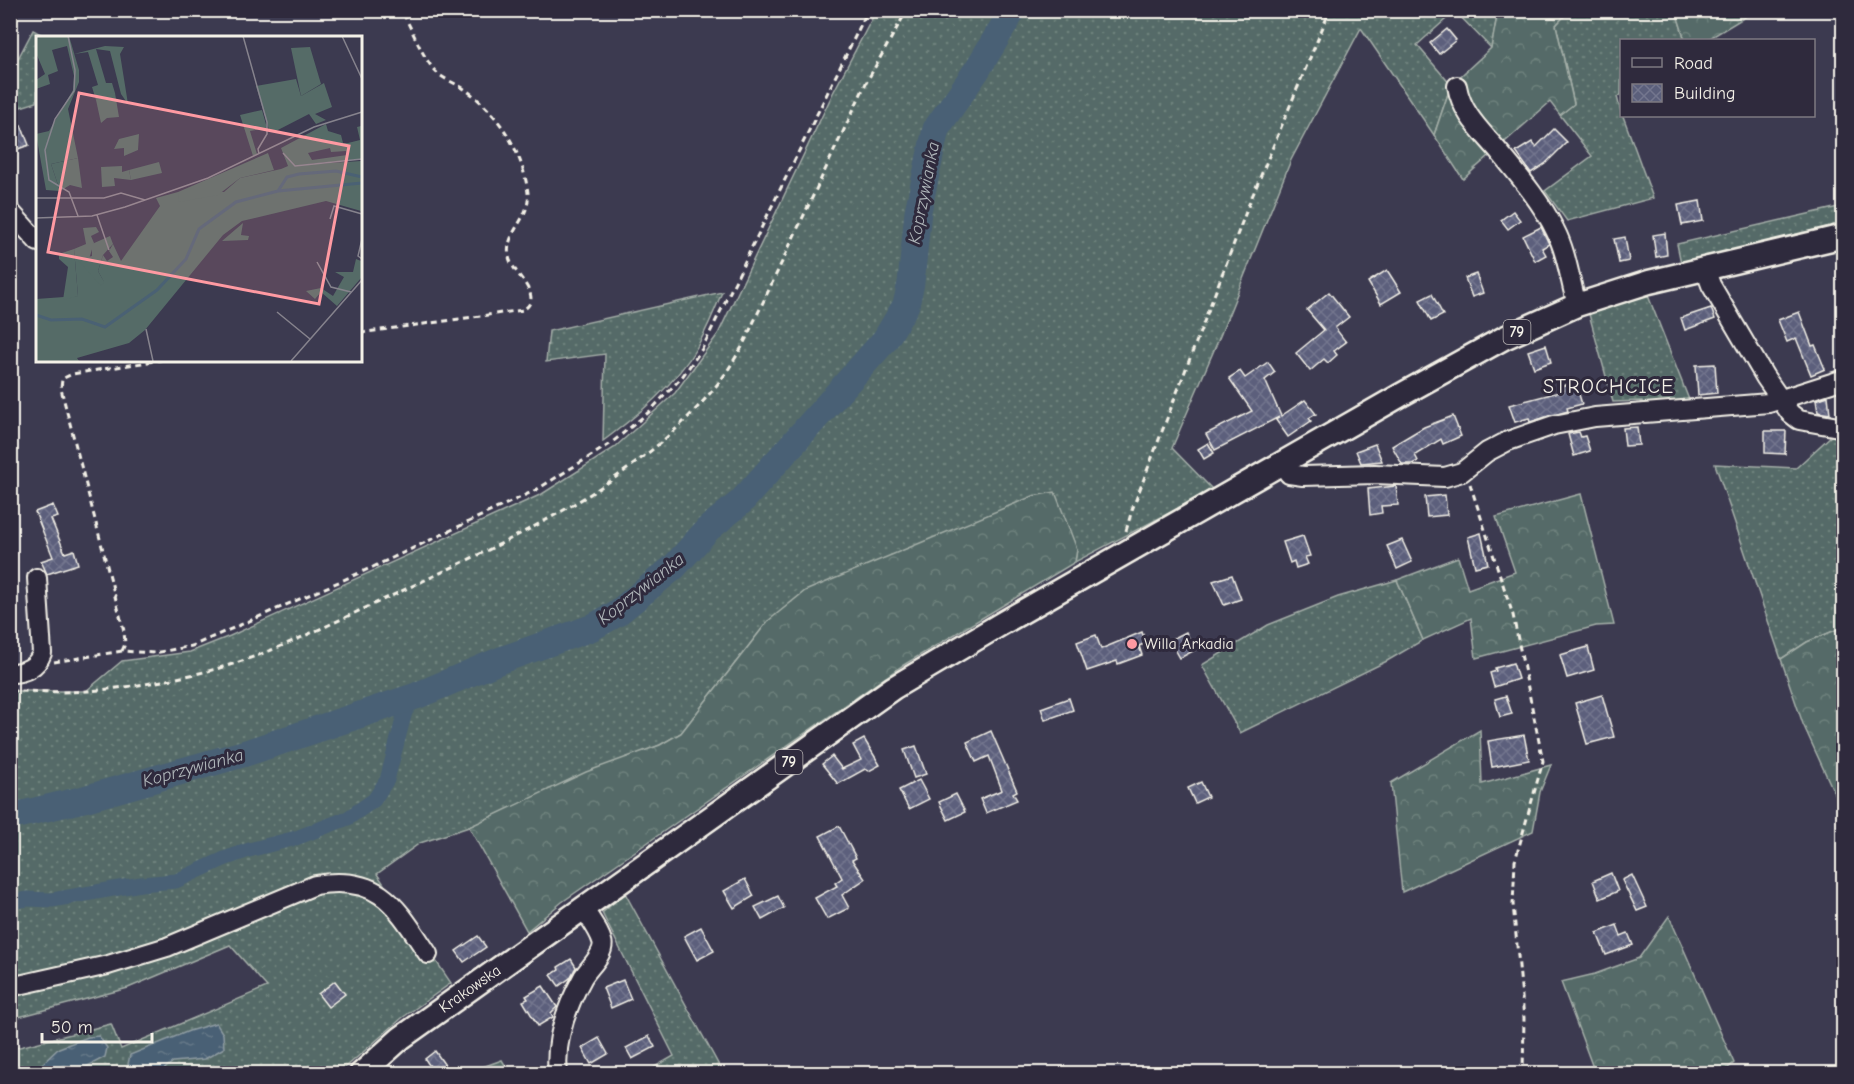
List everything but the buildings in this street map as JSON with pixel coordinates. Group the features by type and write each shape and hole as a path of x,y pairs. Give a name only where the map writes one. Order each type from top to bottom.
{"main road":[{"name":"79","path":"584,909 893,688 1281,463 1504,338 1577,305 1649,282 1844,236"},
{"name":"Krakowska","path":"360,1074 401,1038 584,909"}],"street":[{"path":"1457,86 1464,110 1526,187 1555,230 1577,305"},
{"path":"10,211 36,240"},
{"path":"1705,269 1711,285 1780,400 1794,417 1799,420 1844,428"},
{"path":"1281,463 1289,474 1304,476 1375,474 1445,477 1457,475 1487,452 1508,441 1580,419 1769,404 1844,379"},
{"path":"10,673 27,671 35,665 42,653 37,578"},
{"path":"10,987 150,953 195,937 315,885 336,882 353,883 369,888 382,896 400,914 428,954"},
{"path":"558,1074 557,1058 562,1026 583,977 603,949 602,941 584,909"}],"path":[{"path":"362,333 523,310 532,301 531,293 510,265 507,246 512,234 523,220 528,196 525,179 513,147 504,128 488,108 465,89 436,73 401,10"},
{"path":"35,665 122,651 154,653 192,646 462,526 536,490 610,444 649,412 682,377 702,348 868,10"},
{"path":"10,691 86,691 147,684 207,672 264,652 370,606 541,523 603,486 659,445 721,381 742,347 866,83 907,10"},
{"path":"1119,556 1132,510 1249,204 1330,10"},
{"path":"122,651 125,644 124,631 61,388 62,379 72,374 148,362"},
{"path":"1465,469 1514,615 1544,761 1515,861 1513,904 1524,1018 1523,1074"}],"green space":[{"path":"1676,10 1755,11 1709,39 1685,39"},
{"path":"876,11 1455,11 1417,45 1451,85 1434,135 1361,28 1291,160 1172,448 1213,490 1075,562 1077,549 768,621 681,733 660,745 469,827 420,843 377,874 451,983 402,1018 339,1073 11,1073 10,1045 12,1049 111,1024 121,1049 267,987 230,945 128,988 11,1019 11,992 198,928 107,957 11,979 11,691 86,691 122,661 190,652 230,636 542,494 614,448 675,393 718,334 833,93"},
{"path":"1455,11 1498,11 1491,48"},
{"path":"1498,11 1569,11 1556,25 1574,104 1560,115 1550,102 1463,179 1434,135 1451,85 1491,48"},
{"path":"1569,11 1676,11 1685,39 1620,39 1620,95 1617,97 1620,117 1623,117 1653,198 1567,221 1545,191 1592,156 1560,115 1574,103 1556,25"},
{"path":"33,30 44,36 36,36 36,102 11,110 11,72"},
{"path":"1843,206 1843,223 1681,263 1677,244"},
{"path":"722,292 701,340 678,374 642,410 603,441 605,354 546,362 549,331"},
{"path":"1647,293 1695,415 1644,418 1642,401 1613,402 1589,314"},
{"path":"1843,425 1843,627 1807,642 1781,659 1715,464 1796,468"},
{"path":"1055,492 1077,549 1075,562 902,666 562,902 527,931 469,827 586,772 660,745 681,733 768,621 805,591 1033,496"},
{"path":"1581,494 1614,625 1596,626 1476,658 1471,618 1423,640 1397,580 1458,557 1468,589 1515,572 1496,517"},
{"path":"1397,580 1423,640 1387,661 1240,733 1202,665 1268,625 1338,597"},
{"path":"1843,627 1843,812 1803,724 1781,659 1807,642"},
{"path":"1480,730 1482,784 1551,765 1540,792 1533,831 1402,892 1391,783"},
{"path":"625,893 723,1073 644,1073 674,1056 602,913"},
{"path":"1669,916 1734,1063 1722,1073 1595,1073 1561,982 1595,974 1639,958"},
{"path":"502,1060 510,1073 466,1073"}],"water":[{"path":"216,1023 223,1034 224,1048 205,1059 173,1062 162,1071 134,1072 128,1064 130,1055 189,1031"},
{"path":"99,1036 107,1048 105,1057 75,1073 11,1073 11,1066 24,1068 42,1064 59,1048 88,1037"}],"waterway":[{"name":"Koprzywianka","path":"10,817 84,799 246,753 416,696 501,660 591,628 616,614 674,567 708,529 741,502 885,340 906,305 911,283 918,211 936,129 977,70 1013,10"},
{"path":"10,902 27,899 52,900 141,884 176,881 224,859 296,838 348,818 374,800 387,780 405,712 416,696"}],"place":[{"name":"Willa Arkadia","path":"1132,644"}],"district":[{"name":"STROCHCICE","path":"1609,386"}]}
